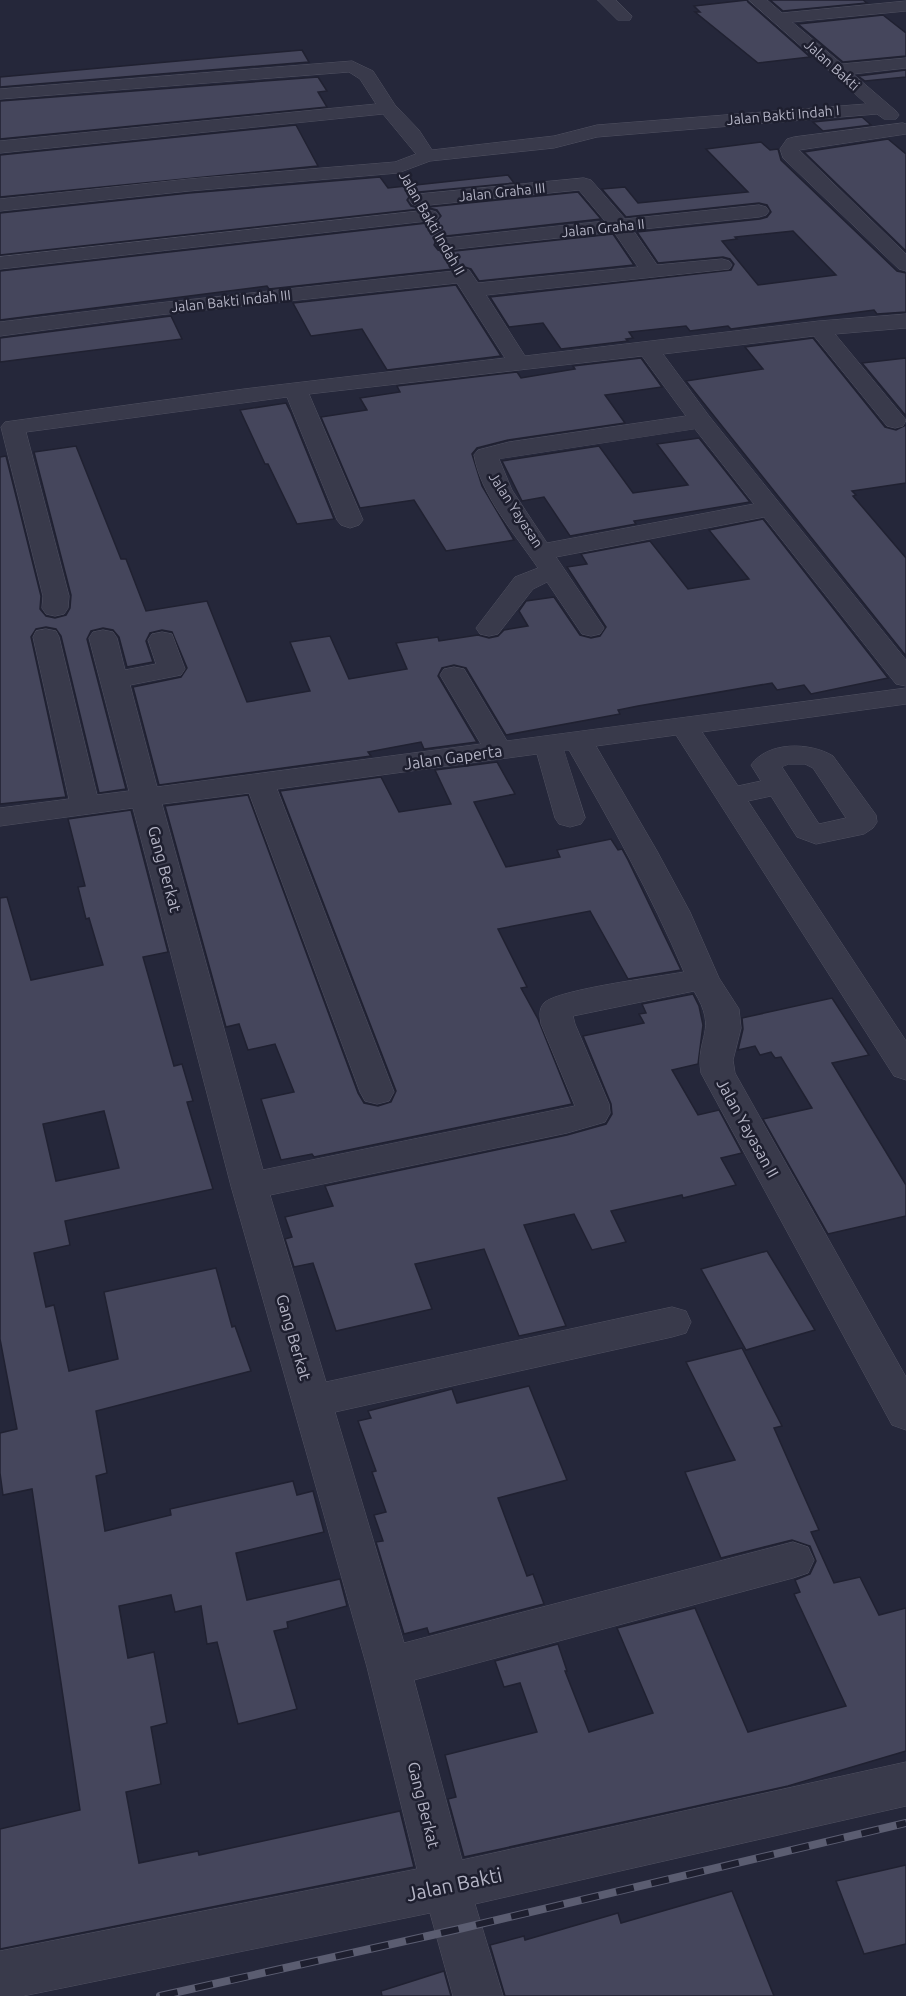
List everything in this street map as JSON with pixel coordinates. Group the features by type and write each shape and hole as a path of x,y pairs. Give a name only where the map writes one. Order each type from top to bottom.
{"street":[{"path":"606,0 624,16"},
{"name":"Jalan Bakti","path":"757,0 897,120"},
{"path":"778,18 906,6"},
{"path":"801,37 824,35"},
{"path":"838,70 906,63"},
{"name":"Jalan Bakti Indah II","path":"0,94 328,66 352,66 364,71 388,108 421,134 427,156 399,167 519,363"},
{"path":"0,147 388,108"},
{"path":"897,120 794,143 789,149 790,154 906,265"},
{"name":"Jalan Bakti Indah I","path":"597,131 687,123 897,120"},
{"path":"490,132 536,129 597,131"},
{"path":"427,156 554,142 597,131"},
{"path":"0,205 189,185 399,167"},
{"name":"Jalan Graha III","path":"0,263 424,208 584,184 620,226"},
{"name":"Jalan Graha II","path":"446,244 759,211"},
{"path":"620,226 651,271"},
{"name":"Jalan Bakti Indah III","path":"0,329 158,309 468,283 722,265"},
{"path":"55,608 56,596 11,428 33,435 296,391 819,328 906,321"},
{"path":"819,328 895,421"},
{"path":"648,349 701,421 906,678"},
{"path":"296,391 350,520"},
{"name":"Jalan Yayasan","path":"701,421 509,448 486,455 486,461 496,483 546,562 772,508"},
{"path":"489,628 524,583 546,562 591,628"},
{"path":"46,637 85,805"},
{"name":"Gang Berkat","path":"103,638 249,1186 389,1667 444,1882 478,1996"},
{"path":"114,680 171,669 162,640"},
{"path":"454,675 499,751"},
{"name":"Jalan Gaperta","path":"0,817 906,696"},
{"path":"684,726 906,1068"},
{"path":"563,742 570,818"},
{"name":"Jalan Yayasan II","path":"563,742 642,851 674,912 703,979 722,1009 725,1018 716,1060 718,1073 906,1414"},
{"path":"727,790 776,780"},
{"path":"260,784 377,1092"},
{"path":"249,1186 567,1121 593,1113 592,1104 558,1024 556,1011 568,1005 703,979"},
{"path":"313,1401 672,1322"},
{"path":"389,1667 794,1560"},
{"name":"Jalan Bakti","path":"0,1976 906,1784"}],"building":[{"path":"747,0 810,57 758,63 695,12 700,12 694,6"},
{"path":"770,0 863,0 867,3 783,11"},
{"path":"883,15 906,33 906,56 843,62 798,24"},
{"path":"302,50 309,62 0,87 0,77"},
{"path":"906,70 906,77 865,81 858,76"},
{"path":"318,77 327,91 318,92 327,107 0,139 0,101"},
{"path":"862,117 871,125 823,131 813,122"},
{"path":"296,125 318,166 0,197 0,155"},
{"path":"888,139 906,154 906,251 804,152"},
{"path":"761,142 770,150 778,149 781,160 897,271 906,273 906,312 877,314 874,310 731,329 728,326 690,331 686,326 629,332 633,338 626,339 628,341 561,349 543,323 509,327 490,297 731,270 734,264 730,259 723,257 658,263 637,232 760,219 767,217 771,212 767,205 759,203 626,217 602,189 625,187 638,203 748,192 706,149","holes":["793,231 836,275 758,285 722,241 737,239 735,237"]},
{"path":"508,175 514,183 419,192 411,194 407,200 411,206 419,208 578,192 601,219 446,236 437,239 434,245 438,250 446,252 613,234 634,265 479,281 471,269 461,266 453,269 269,289 267,286 0,320 0,271 436,222 441,216 437,210 429,208 0,255 0,213 189,193 380,177 388,188"},
{"path":"456,285 501,356 387,370 362,329 311,336 293,303"},
{"path":"171,316 182,339 0,362 0,338"},
{"path":"813,338 885,427 896,430 906,425 906,483 852,491 856,495 853,496 906,558 906,656 686,381 763,369 745,347"},
{"path":"641,358 662,387 605,395 625,423 508,440 477,448 472,454 482,486 514,540 446,551 414,500 360,508 321,417 367,410 360,398 400,392 397,386 517,372 521,378 575,369 573,366"},
{"path":"906,358 906,416 862,363"},
{"path":"286,403 334,519 297,524 240,410"},
{"path":"699,438 750,502 634,521 636,524 570,536 544,497 522,501 502,461 599,446 633,493 688,485 657,444"},
{"path":"76,446 121,559 126,559 146,611 207,601 247,702 310,691 290,642 330,636 349,679 407,669 396,643 438,637 439,641 478,635 489,638 498,636 504,630 528,626 519,611 526,601 554,597 580,635 591,638 600,636 606,627 567,567 587,564 581,554 650,541 688,589 749,579 709,530 763,519 888,678 811,694 804,685 777,690 772,683 638,706 618,710 620,714 506,735 466,668 454,665 442,668 438,676 477,742 424,749 421,742 368,752 371,756 159,785 133,687 181,677 187,668 172,632 162,630 150,633 146,641 153,662 127,667 119,637 113,630 103,628 91,631 87,639 126,789 99,793 61,636 56,629 46,627 36,629 31,637 66,797 0,804 0,457 6,456 41,596 40,609 46,616 55,618 66,615 70,608 71,595 34,452"},
{"path":"497,762 515,794 474,802 506,867 560,857 557,850 611,839 618,850 622,849 628,860 681,970 628,979 590,911 498,929 527,987 521,988 538,1019 572,1104 314,1157 312,1154 281,1160 261,1099 294,1092 275,1044 248,1050 239,1024 226,1027 165,806 248,795 358,1093 364,1103 378,1106 391,1102 396,1091 280,791 381,777 399,812 451,804 435,770"},
{"path":"131,810 168,952 143,957 174,1066 182,1064 193,1101 187,1102 213,1189 65,1221 70,1245 34,1253 46,1307 54,1305 69,1371 118,1359 104,1292 216,1268 232,1327 235,1326 251,1371 96,1411 107,1473 96,1476 105,1531 171,1515 170,1509 293,1481 297,1495 313,1491 324,1532 236,1553 247,1600 340,1579 347,1606 287,1622 288,1628 274,1631 297,1709 238,1724 217,1642 207,1644 201,1606 175,1612 171,1595 119,1606 128,1658 154,1652 167,1723 151,1727 161,1784 126,1792 139,1863 198,1851 199,1855 400,1811 414,1867 0,1949 0,1829 80,1810 32,1489 3,1495 0,1473 0,1433 17,1429 0,1339 0,898 7,897 31,980 103,965 89,918 86,919 78,887 85,886 68,819","holes":["104,1111 119,1168 56,1181 43,1124"]},
{"path":"693,994 699,1006 703,1025 698,1064 672,1070 698,1115 719,1110 742,1153 721,1158 736,1185 683,1198 682,1195 611,1211 626,1242 592,1250 574,1214 524,1225 566,1326 519,1336 484,1249 415,1264 432,1309 336,1331 313,1263 294,1267 285,1239 292,1237 285,1217 333,1206 325,1186 567,1135 606,1124 612,1114 611,1104 583,1036 644,1023 639,1014 646,1013 642,1004"},
{"path":"832,998 869,1055 832,1063 906,1185 906,1216 828,1234 763,1119 812,1108 781,1057 775,1058 771,1052 760,1055 755,1046 738,1050 743,1029 742,1018"},
{"path":"767,1251 815,1330 746,1350 701,1269"},
{"path":"742,1348 782,1426 774,1428 819,1530 811,1532 834,1583 860,1577 879,1615 906,1608 906,1751 788,1786 464,1857 448,1799 456,1797 445,1755 537,1732 520,1683 504,1687 495,1661 558,1644 567,1671 565,1671 589,1732 653,1713 617,1628 695,1608 748,1732 846,1706 794,1594 800,1592 795,1580 810,1574 816,1561 810,1546 792,1540 721,1558 685,1472 735,1460 686,1362"},
{"path":"529,1386 567,1480 498,1498 527,1576 533,1574 544,1604 429,1634 427,1628 404,1634 376,1542 383,1541 374,1515 386,1512 372,1472 376,1471 358,1421 371,1418 368,1411 452,1389 457,1403"},
{"path":"906,1865 906,1944 864,1954 836,1881"},
{"path":"732,1891 774,1996 505,1996 490,1945 524,1936 525,1940 618,1913 621,1923"},
{"path":"444,1971 451,1996 382,1996 381,1991"}],"railway":[{"path":"160,1996 459,1929 906,1823"}]}
